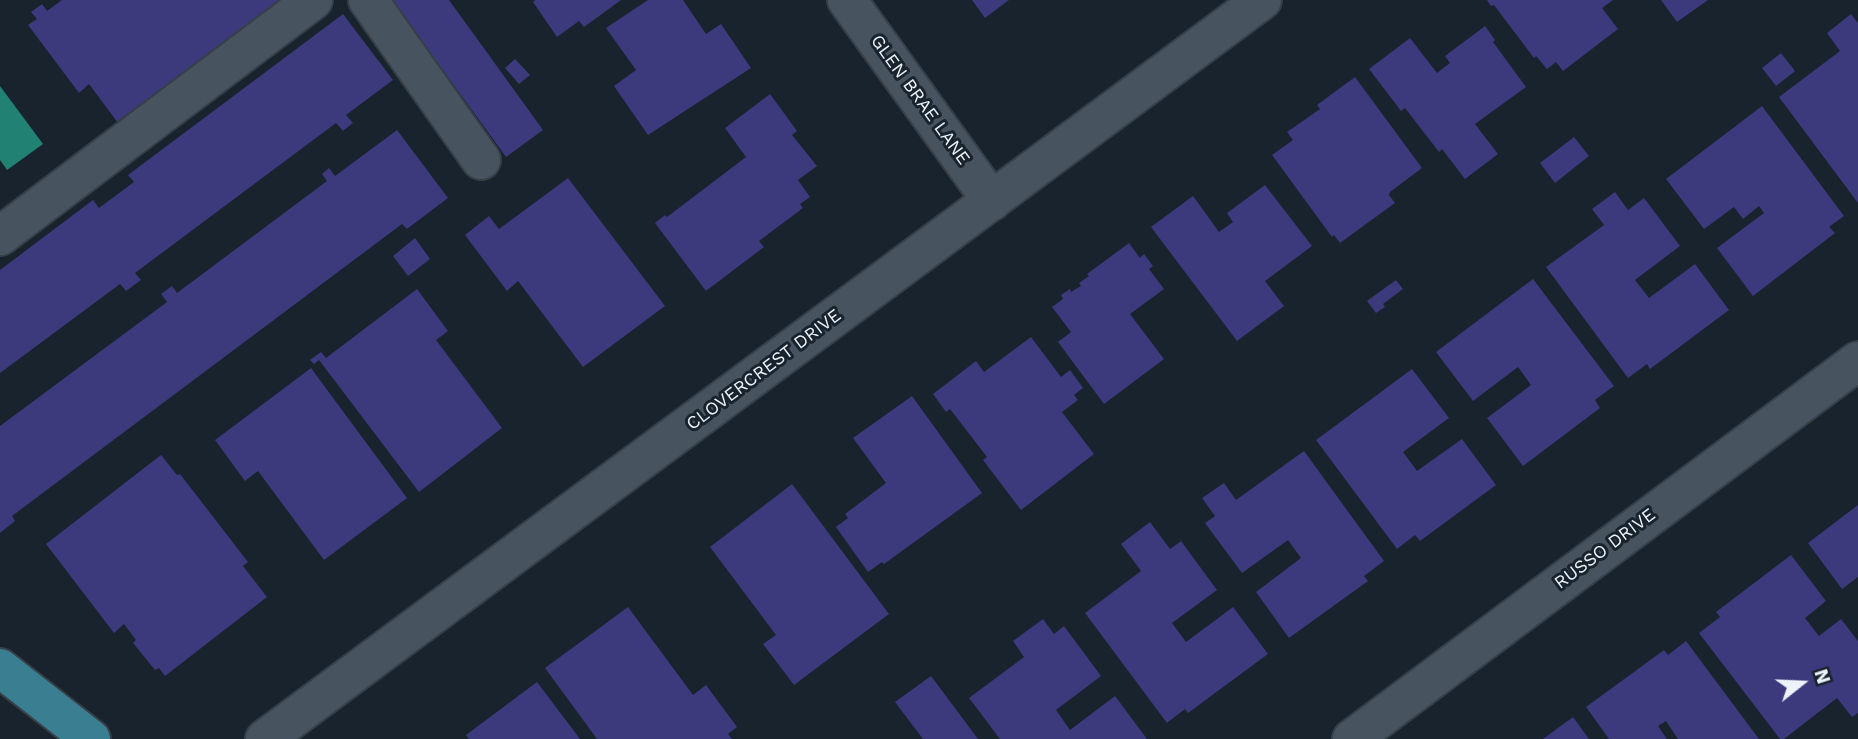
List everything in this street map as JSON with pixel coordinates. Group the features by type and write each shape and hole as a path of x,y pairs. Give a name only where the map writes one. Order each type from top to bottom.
{"main road":[{"path":"0,668 91,739"}],"street":[{"path":"0,236 313,0"},
{"path":"368,0 481,160"},
{"name":"GLEN BRAE LANE","path":"847,0 992,201"},
{"name":"CLOVERCREST DRIVE","path":"265,739 1262,0"},
{"name":"RUSSO DRIVE","path":"1352,739 1858,361"}],"shaded area":[{"path":"0,86 43,144 7,170 0,160"}],"building":[{"path":"62,0 282,0 118,123 89,84 79,93 28,25 37,19 31,12 42,4 47,11"},
{"path":"392,0 449,0 543,130 506,157"},
{"path":"621,0 584,27 579,21 557,37 533,2"},
{"path":"648,0 683,0 706,34 721,24 751,68 648,135 614,86 636,70 606,28"},
{"path":"972,0 1009,0 985,18"},
{"path":"1487,0 1613,0 1602,8 1618,29 1563,71 1556,62 1547,69 1536,56 1534,58 1494,5 1491,6"},
{"path":"1661,0 1708,0 1677,22"},
{"path":"343,14 393,80 346,115 353,123 343,131 336,123 135,273 141,280 126,291 120,284 0,373 0,270 93,200 99,208 134,182 128,175"},
{"path":"1851,14 1858,23 1858,203 1779,97 1840,51 1827,33"},
{"path":"1485,26 1495,40 1493,42 1526,87 1475,124 1498,154 1465,179 1442,149 1439,152 1405,108 1401,111 1369,69 1410,38 1437,73 1450,63 1445,56"},
{"path":"1781,53 1795,71 1776,86 1762,68"},
{"path":"515,59 530,75 519,84 505,68"},
{"path":"1355,77 1422,168 1390,192 1389,195 1395,203 1340,243 1334,235 1332,237 1272,155 1293,140 1287,132 1320,109 1317,105"},
{"path":"770,94 797,131 792,135 817,166 798,180 810,197 800,204 803,208 759,241 764,247 706,291 655,223 665,215 667,217 746,157 725,128"},
{"path":"1762,106 1844,216 1829,227 1835,233 1753,296 1717,248 1764,213 1759,206 1743,219 1734,207 1704,229 1666,179"},
{"path":"397,130 448,198 407,229 402,224 12,516 15,521 0,533 0,426 167,302 161,294 172,286 177,293 327,181 322,174 329,168 335,176"},
{"path":"1574,137 1589,156 1555,183 1540,163"},
{"path":"568,178 665,306 583,367 518,281 507,291 465,235 489,216 499,229"},
{"path":"1265,185 1312,246 1265,281 1284,306 1237,341 1151,227 1193,196 1219,232 1233,222 1227,213"},
{"path":"1615,192 1628,210 1644,198 1680,246 1635,280 1649,298 1695,264 1729,310 1650,369 1647,364 1628,378 1546,267 1604,225 1592,209"},
{"path":"415,238 430,259 408,276 393,256"},
{"path":"1129,243 1140,258 1144,254 1153,266 1149,269 1164,289 1130,314 1164,359 1104,404 1058,342 1071,332 1052,307 1063,299 1061,295 1081,286 1079,283 1089,276 1087,274"},
{"path":"1533,279 1614,386 1595,400 1600,408 1523,466 1487,418 1531,385 1518,367 1473,401 1436,352"},
{"path":"1396,280 1403,289 1376,313 1367,301"},
{"path":"417,289 448,331 436,340 502,428 419,492 319,360 314,364 310,360 321,352 326,358"},
{"path":"1031,337 1061,377 1070,370 1083,388 1074,395 1078,400 1062,412 1094,454 1021,510 983,460 987,457 950,409 946,412 933,394 976,361 984,372"},
{"path":"311,368 407,498 324,560 258,471 245,481 215,440"},
{"path":"1412,369 1449,418 1403,452 1417,471 1462,439 1496,485 1420,541 1415,535 1397,549 1316,440"},
{"path":"912,396 982,493 884,564 882,562 868,572 836,527 848,518 845,514 886,483 853,438"},
{"path":"1304,451 1384,561 1364,576 1368,581 1289,638 1256,592 1301,558 1288,540 1242,573 1205,523 1215,516 1202,498 1224,483 1236,500"},
{"path":"161,455 177,475 180,474 248,562 243,566 267,597 165,676 159,668 155,670 133,643 136,640 124,624 114,633 46,544"},
{"path":"792,484 889,614 794,685 763,644 776,635 710,547"},
{"path":"1858,505 1858,577 1842,589 1808,543"},
{"path":"1150,522 1170,549 1181,541 1217,590 1172,623 1186,642 1233,607 1268,654 1188,713 1185,709 1167,723 1085,613 1141,571 1121,544"},
{"path":"1791,555 1826,601 1805,618 1819,636 1841,619 1858,641 1858,713 1852,717 1837,698 1784,739 1780,739 1699,633 1720,617 1716,612"},
{"path":"628,607 693,695 706,685 737,727 728,734 732,739 597,739 545,668"},
{"path":"1043,619 1054,634 1064,626 1101,676 1056,710 1070,730 1115,696 1147,739 1000,739 969,698 1024,657 1013,641"},
{"path":"1686,641 1759,739 1678,739 1666,721 1658,726 1667,739 1609,739 1586,707 1664,650 1668,655"},
{"path":"931,676 978,739 923,739 895,702"},
{"path":"537,682 580,739 469,739 466,735"},
{"path":"1573,717 1589,739 1543,739"}]}
